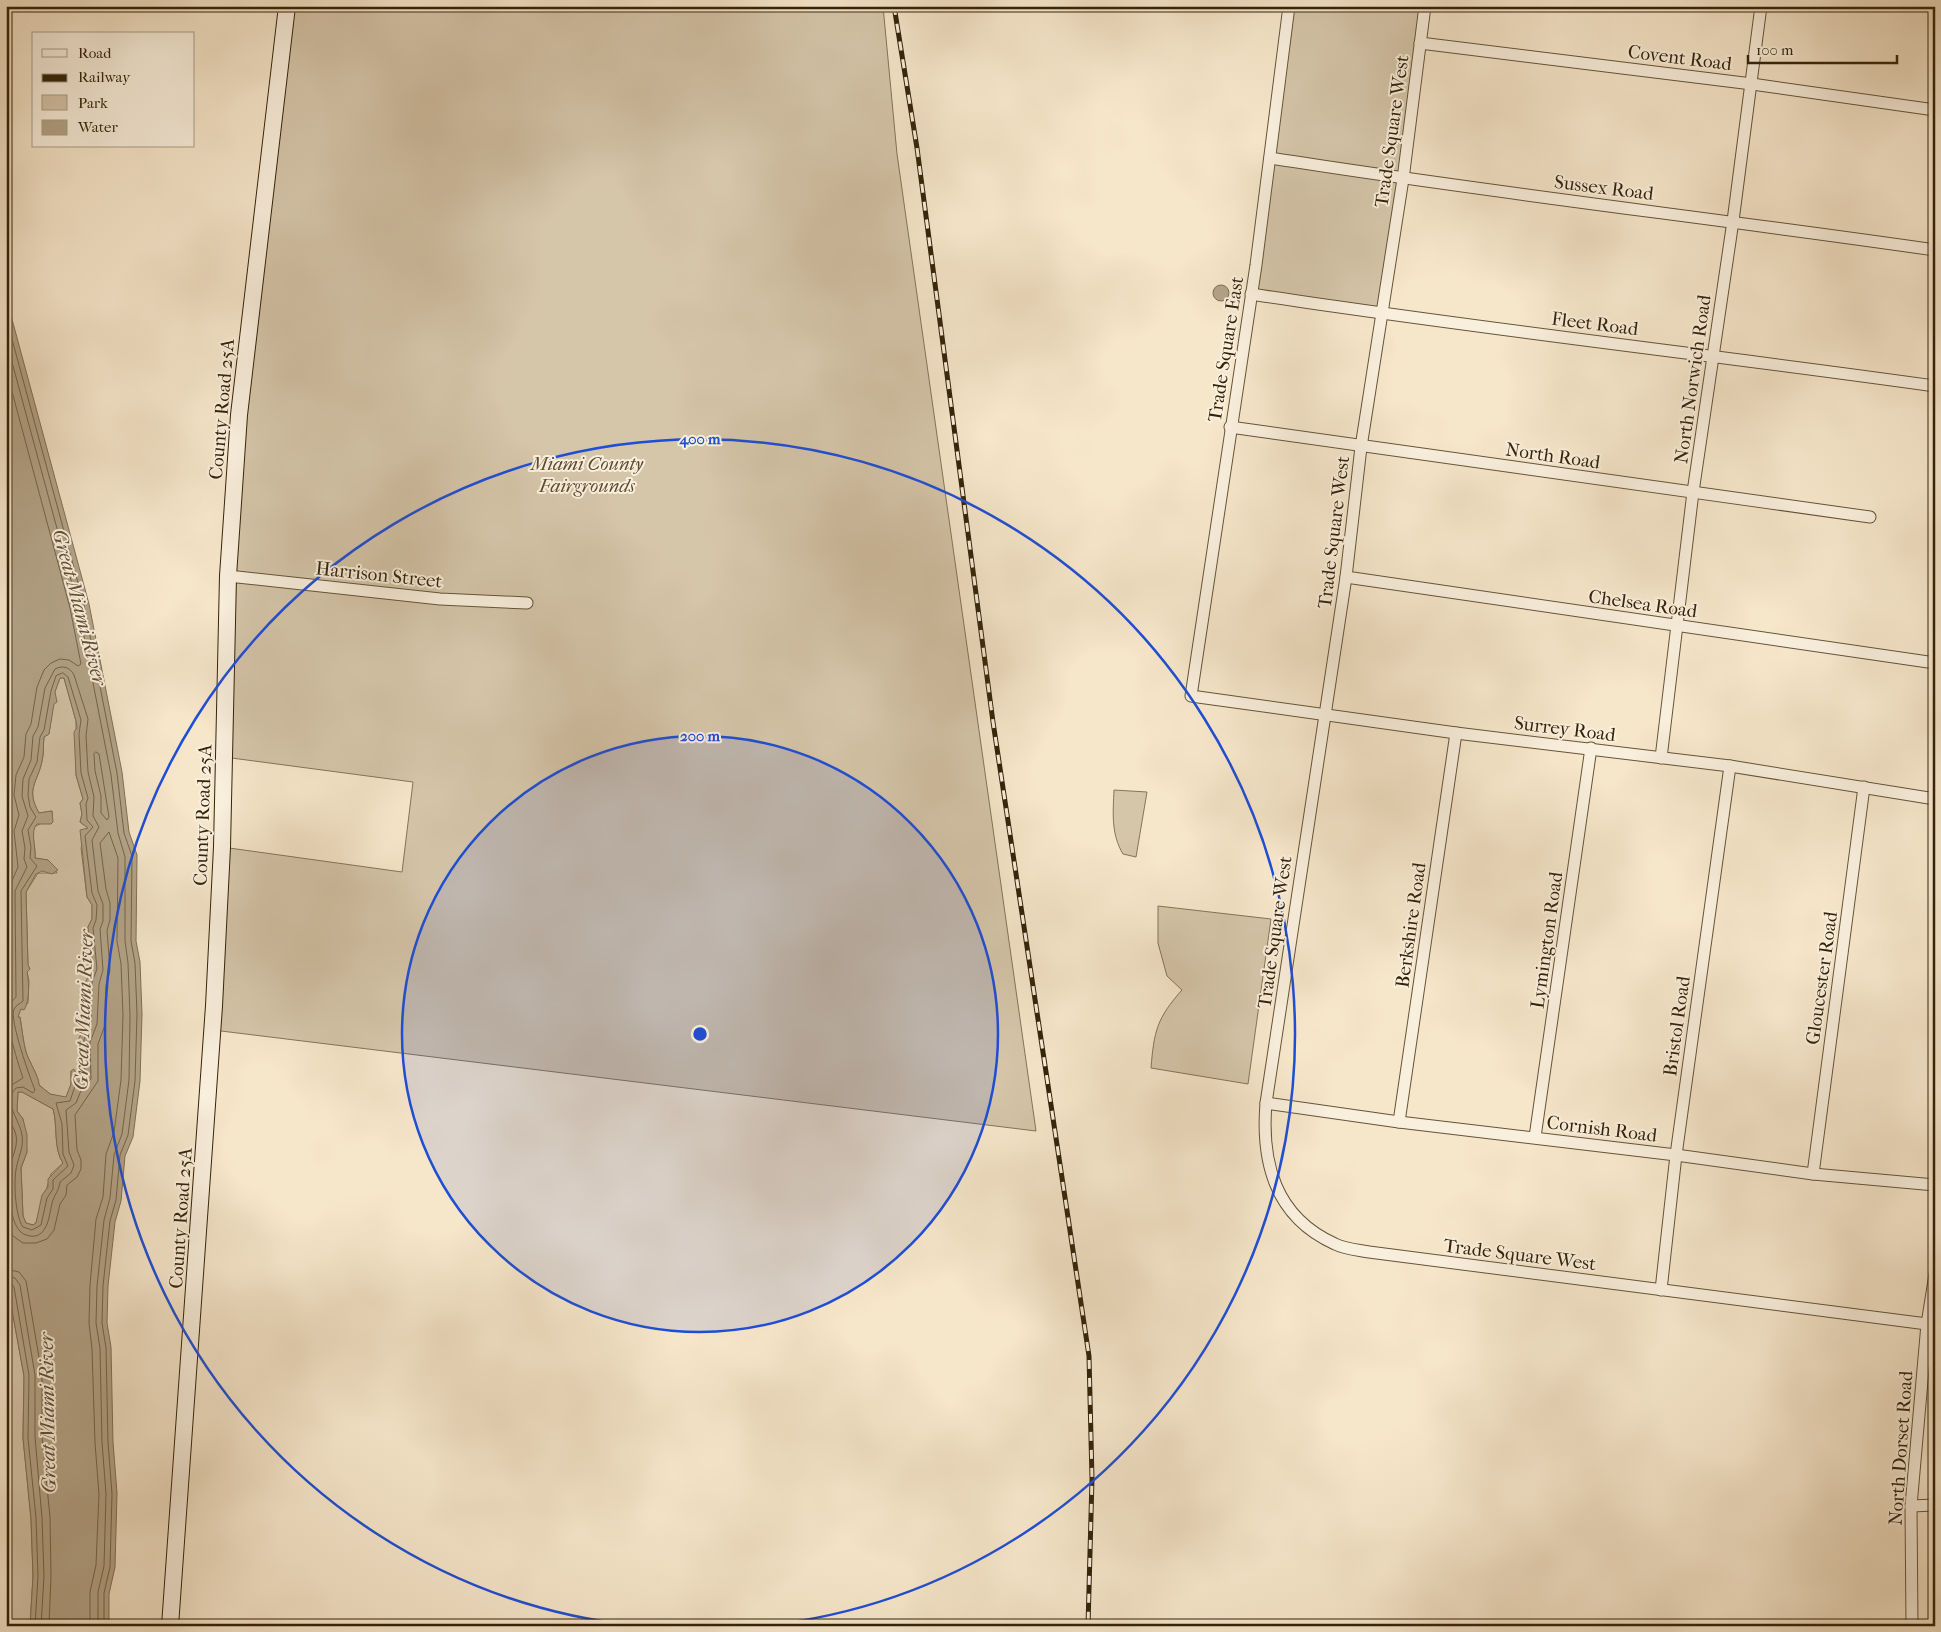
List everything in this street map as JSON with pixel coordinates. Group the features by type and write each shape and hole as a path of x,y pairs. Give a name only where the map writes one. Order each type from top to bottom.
{"main road":[{"name":"County Road 25A","path":"170,1626 214,1006 222,836 228,576 239,415 287,6"}],"street":[{"name":"Trade Square East","path":"1190,696 1251,294 1289,6"},
{"name":"Trade Square West","path":"1425,6 1403,179 1361,447 1346,577 1266,1103 1264,1131 1267,1160 1277,1190 1303,1224 1336,1245 1369,1252 1928,1324"},
{"name":"North Norwich Road","path":"1661,758 1694,492 1752,84 1761,6"},
{"name":"Covent Road","path":"1420,43 1752,84 1935,110"},
{"name":"Sussex Road","path":"1270,158 1403,179 1733,221 1935,250"},
{"name":"Fleet Road","path":"1251,294 1383,314 1713,355 1935,386"},
{"name":"North Road","path":"1230,427 1361,447 1870,517"},
{"name":"Harrison Street","path":"228,576 440,599 527,603"},
{"name":"Chelsea Road","path":"1346,577 1935,663"},
{"name":"Surrey Road","path":"1190,696 1456,733 1730,766 1935,799"},
{"name":"Berkshire Road","path":"1399,1122 1456,733"},
{"name":"Lymington Road","path":"1535,1137 1591,748"},
{"name":"Bristol Road","path":"1661,1290 1676,1155 1730,766"},
{"name":"Gloucester Road","path":"1812,1174 1864,787"},
{"name":"Cornish Road","path":"1266,1103 1399,1122 1535,1137 1812,1174 1935,1185"},
{"name":"North Dorset Road","path":"1912,1626 1911,1506 1928,1324 1935,1274"},
{"path":"1911,1506 1935,1505"}],"green space":[{"name":"Miami County Fairgrounds","path":"287,6 883,6 897,154 1036,1131 213,1030 222,847 402,872 413,782 224,757 228,576"},
{"path":"1289,6 1425,6 1383,314 1251,294"},
{"path":"60,678 64,678 76,721 76,775 83,799 80,803 82,814 80,822 88,828 81,848 87,897 92,905 92,919 88,927 92,969 87,986 86,1021 79,1039 80,1076 71,1071 71,1084 66,1098 50,1094 39,1085 26,1052 20,1017 18,1018 18,1011 28,1003 29,981 27,972 30,969 28,966 26,892 38,873 57,873 48,860 35,858 34,827 52,818 52,811 39,813 33,798 33,792 42,761 44,737 49,734 55,691"},
{"path":"1114,790 1147,792 1136,857 1123,854 1116,839 1113,807"},
{"path":"1158,906 1271,919 1248,1084 1151,1068 1158,1026 1167,1009 1182,990 1167,976 1158,943"},
{"path":"18,1092 22,1092 53,1109 58,1151 63,1163 51,1174 36,1223 33,1225 26,1223 23,1216 21,1168 27,1152 23,1119 17,1111"},
{"path":"6,1277 24,1376 23,1438 31,1519 33,1576 30,1626 6,1626"}],"water":[{"path":"1218,285 1224,285 1229,290 1227,299 1218,301 1213,296 1213,290"},
{"name":"Great Miami River","path":"6,297 89,604 122,772 129,832 137,855 136,941 140,962 142,1014 140,1081 133,1137 125,1156 121,1201 115,1222 108,1286 107,1323 111,1347 113,1442 117,1493 115,1567 109,1594 109,1626 30,1626 33,1576 31,1519 23,1438 24,1376 6,1277","holes":["60,678 64,678 77,728 74,732 76,775 83,799 80,803 82,814 80,822 88,828 80,830 87,897 92,905 92,919 88,927 92,969 85,983 87,986 86,1021 79,1039 80,1076 78,1077 74,1069 71,1071 71,1084 66,1097 50,1094 39,1085 26,1052 20,1017 18,1017 21,1009 24,1010 26,1006 29,986 27,972 30,969 28,965 26,892 36,874 42,871 52,874 58,870 48,860 35,858 35,827 37,824 51,824 53,822 52,811 39,813 35,805 33,792 42,761 44,737 49,734 54,704 57,702 55,692","18,1092 22,1092 53,1109 58,1151 63,1163 48,1179 48,1187 42,1195 36,1223 33,1225 26,1223 23,1216 21,1168 27,1152 27,1135 23,1119 17,1111"]}],"railway":[{"path":"894,6 917,148 993,722 1089,1356 1092,1479 1088,1626"}]}
